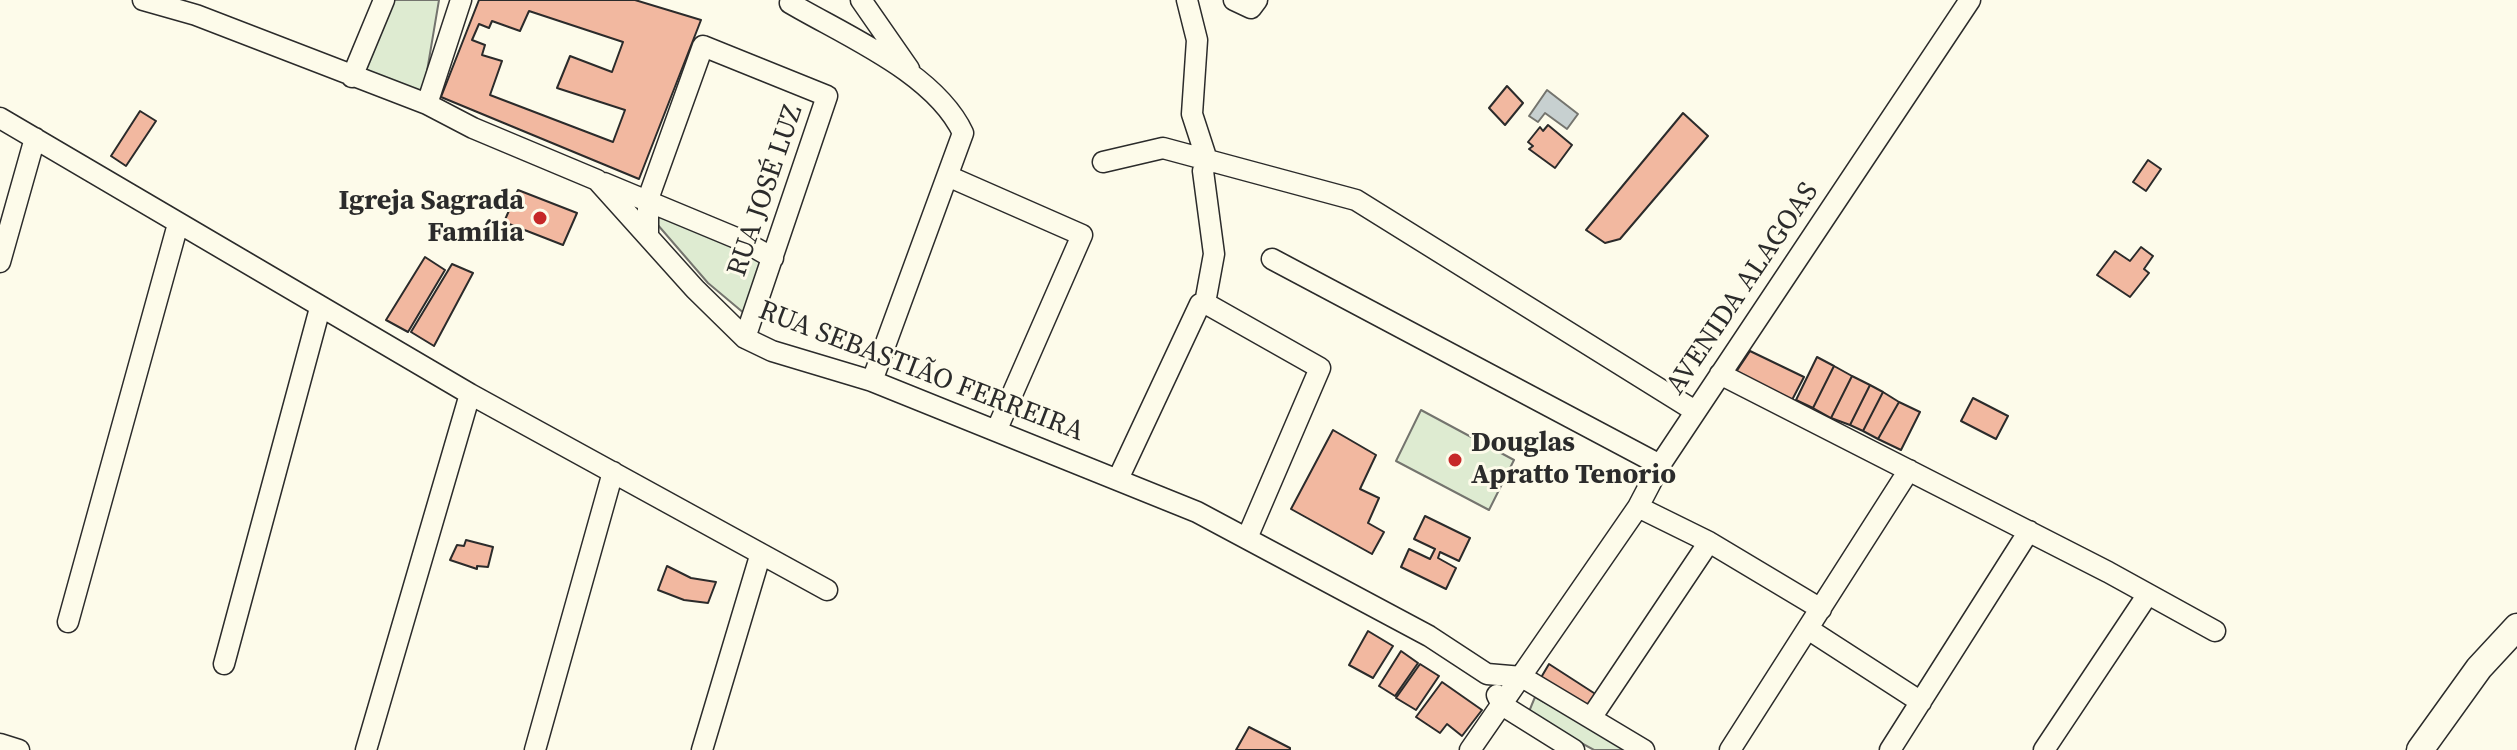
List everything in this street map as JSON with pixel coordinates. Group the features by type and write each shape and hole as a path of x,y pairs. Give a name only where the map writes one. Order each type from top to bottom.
{"main road":[{"path":"2420,750 2479,668 2517,627"}],"street":[{"name":"RUA SEBASTIÃO FERREIRA","path":"143,0 196,15 427,104 473,128 597,180 648,233 695,289 745,338 772,351 872,381 997,429 1197,512 1429,636 1487,674 1507,696 1574,750"},
{"path":"352,77 384,0"},
{"path":"427,104 461,0"},
{"path":"861,0 914,75 955,115 963,133 950,177 872,381"},
{"path":"1118,479 1203,303 1214,254 1203,171 1207,160 1192,114 1197,40 1187,0"},
{"path":"1234,0 1251,8 1257,0"},
{"name":"AVENIDA ALAGOAS","path":"1470,750 1638,507 1660,465 1695,411 1970,0"},
{"path":"788,1 914,75"},
{"name":"RUA JOSÉ LUZ","path":"648,199 703,46 827,96 745,338"},
{"path":"0,118 470,394 760,556 827,590"},
{"path":"0,262 35,138"},
{"path":"1103,162 1163,148 1356,200 1695,411"},
{"path":"950,177 1082,235 997,429"},
{"path":"597,180 648,199 773,258"},
{"path":"648,199 648,233"},
{"path":"68,622 178,224"},
{"path":"1272,259 1660,465"},
{"path":"1203,303 1320,368 1247,538"},
{"path":"224,664 320,308"},
{"path":"1720,374 2029,531 2215,631"},
{"path":"366,750 470,394"},
{"path":"1730,750 1909,470"},
{"path":"535,750 613,472"},
{"path":"1638,507 1709,542 1821,609"},
{"path":"1890,750 2029,531"},
{"path":"1591,718 1709,542"},
{"path":"702,750 760,556"},
{"path":"2044,750 2148,594"},
{"path":"1808,629 1921,702"},
{"path":"1487,674 1507,696"},
{"name":"RUA SEBASTIÃO FERREIRA","path":"1507,696 1591,718 1644,750"},
{"path":"0,744 19,750"}],"green space":[{"path":"389,0 439,0 423,95 361,70"},
{"path":"658,211 762,258 745,314 708,283 657,224"},
{"name":"Douglas Apratto Tenorio","path":"1421,410 1514,460 1489,510 1396,461"},
{"path":"1535,697 1631,750 1594,750 1528,714"}],"shaded area":[{"path":"1547,90 1578,114 1567,129 1545,113 1538,122 1529,116"}],"building":[{"path":"479,0 635,0 701,20 639,179 441,97"},
{"path":"529,11 623,42 612,72 570,56 557,88 625,110 613,142 490,95 502,61 482,55 485,45 472,40 479,24 489,28 492,21 520,31"},
{"path":"1507,86 1523,103 1505,125 1489,108"},
{"path":"140,111 156,121 126,166 111,156"},
{"path":"1683,113 1708,136 1620,239 1605,243 1586,230"},
{"path":"1548,125 1572,145 1555,168 1529,149 1533,146 1528,142 1540,127 1543,131"},
{"path":"2148,160 2161,169 2146,191 2133,182"},
{"name":"Igreja Sagrada Família","path":"518,190 577,213 563,245 504,222"},
{"path":"2141,247 2153,256 2144,269 2149,273 2130,297 2097,275 2115,251 2130,261"},
{"path":"425,257 445,270 408,332 386,320"},
{"path":"452,264 473,273 434,346 411,332"},
{"path":"1750,351 1804,377 1792,400 1736,372"},
{"path":"1817,357 1834,366 1813,408 1796,400"},
{"path":"1834,366 1852,376 1831,418 1813,408"},
{"path":"1852,376 1870,385 1850,425 1831,418"},
{"path":"1870,385 1883,392 1863,431 1850,425"},
{"path":"1883,392 1899,402 1878,439 1863,431"},
{"path":"1973,398 2008,416 1996,439 1961,421"},
{"path":"1899,402 1920,412 1901,450 1878,439"},
{"path":"1333,430 1376,455 1360,489 1379,498 1368,523 1384,532 1372,554 1291,509"},
{"path":"1425,516 1470,538 1459,561 1440,552 1438,558 1456,568 1446,589 1401,567 1409,549 1430,559 1435,549 1414,539"},
{"path":"466,540 493,547 488,567 477,566 477,569 450,560 457,545 464,546"},
{"path":"667,566 691,578 716,582 708,603 684,600 658,590"},
{"path":"1368,631 1393,646 1373,678 1349,665"},
{"path":"1401,651 1418,663 1395,696 1379,686"},
{"path":"1420,664 1439,676 1416,710 1396,698"},
{"path":"1549,664 1597,695 1589,712 1539,681"},
{"path":"1442,682 1482,710 1462,736 1447,724 1440,733 1416,717"},
{"path":"1249,727 1290,748 1290,750 1236,750"}],"place":[{"name":"Igreja Sagrada Família","path":"540,218"},
{"name":"Douglas Apratto Tenorio","path":"1455,460"}]}
